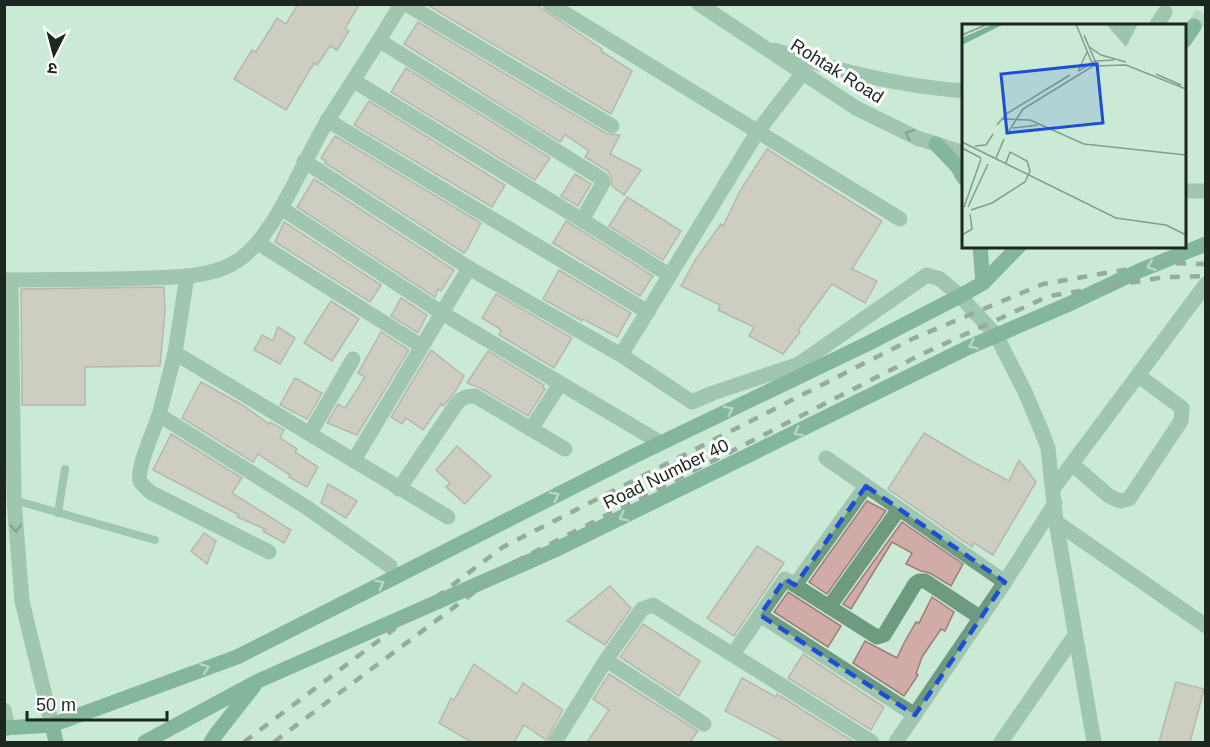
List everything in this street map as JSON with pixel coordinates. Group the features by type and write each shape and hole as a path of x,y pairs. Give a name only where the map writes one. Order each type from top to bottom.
{"main road":[{"path":"1186,39 1194,26"},
{"path":"936,144 962,175"},
{"name":"Road Number 40","path":"145,742 258,681 555,550 996,335 1070,304 1141,270 1206,244"},
{"path":"980,248 983,283"},
{"name":"Road Number 40","path":"8,733 51,725 237,657 661,443 869,343 960,296 983,283 1017,248"},
{"path":"212,742 258,681"},
{"path":"51,725 56,742"}],"street":[{"path":"51,725 22,601 14,500 8,280 187,276 226,267 245,257 258,243 280,208 327,120 380,41 400,4"},
{"path":"406,4 612,126"},
{"path":"550,4 900,219"},
{"name":"Rohtak Road","path":"699,4 856,108 893,127 962,152"},
{"path":"1157,24 1165,12"},
{"path":"380,41 603,180 582,220"},
{"path":"755,43 829,68 868,78 962,92"},
{"path":"621,355 758,131 802,74"},
{"path":"354,81 669,275"},
{"path":"327,120 648,312"},
{"path":"304,161 469,268 621,355 692,402 799,364 927,275 940,279 960,296 996,335 1025,392 1048,448 1056,522 1094,742"},
{"path":"1186,191 1205,191"},
{"path":"280,208 442,313 661,443"},
{"path":"258,243 421,346"},
{"path":"354,460 469,268"},
{"path":"187,276 175,353 159,415 142,465 141,483 150,492 269,552"},
{"path":"896,742 1005,582 1072,464 1206,284"},
{"path":"175,353 448,517"},
{"path":"310,434 353,359"},
{"path":"1072,464 1109,496 1120,501 1129,499 1135,491 1181,421 1182,408 1138,376"},
{"path":"531,429 560,384"},
{"path":"399,489 462,398 469,396 475,396 565,449"},
{"path":"159,415 306,507 390,566"},
{"path":"826,458 1005,582"},
{"path":"795,585 866,486"},
{"path":"829,607 899,509"},
{"path":"1056,522 1206,626"},
{"path":"733,654 785,579 877,637 884,635 919,581 925,582 981,618"},
{"path":"555,742 606,660 642,609 648,605 657,606 872,742"},
{"path":"760,615 915,715"},
{"path":"1001,742 1076,635"},
{"path":"606,660 704,724"},
{"path":"4,710 8,733"}],"lane":[{"path":"58,513 65,470"},
{"path":"14,500 155,540"}],"highlighted area":[{"path":"866,486 1005,582 915,715 760,615 785,579 795,585"}],"building":[{"path":"298,4 360,4 345,28 349,31 337,50 330,46 317,65 314,63 286,110 234,79 252,50 256,52 277,18 286,24"},
{"path":"430,4 535,4 632,71 611,114 429,6"},
{"path":"418,22 607,134 620,135 610,154 641,170 624,195 612,186 608,171 585,157 589,151 565,135 560,142 404,44"},
{"path":"406,68 550,158 535,180 391,92"},
{"path":"369,101 505,185 492,207 354,125"},
{"path":"335,136 481,223 466,251 464,253 325,163 326,161 321,158"},
{"path":"767,149 882,221 852,269 877,281 865,303 832,284 783,354 749,336 754,327 718,310 720,305 681,286 696,259 721,224 723,226 740,191"},
{"path":"575,174 591,184 578,206 561,196"},
{"path":"314,179 454,270 441,291 438,289 435,297 297,207"},
{"path":"627,197 681,231 663,260 609,226"},
{"path":"566,221 653,276 640,296 553,243"},
{"path":"284,222 381,285 370,302 275,242"},
{"path":"559,270 631,313 617,337 543,299"},
{"path":"164,287 165,311 160,366 85,367 85,405 22,405 21,289"},
{"path":"496,294 572,338 554,368 499,335 500,329 482,318"},
{"path":"401,298 427,315 418,333 391,316"},
{"path":"331,301 359,319 332,361 304,343"},
{"path":"278,327 295,338 280,364 254,350 262,335 273,341"},
{"path":"381,332 409,350 357,435 327,423 338,404 345,408 365,377 358,373"},
{"path":"431,350 464,376 455,392 443,406 441,404 423,430 406,418 402,424 391,417"},
{"path":"488,351 544,385 545,389 528,416 467,383"},
{"path":"295,378 322,393 307,419 280,405"},
{"path":"201,382 244,406 269,424 270,422 284,430 280,438 297,449 295,452 318,467 307,487 258,454 253,462 182,418"},
{"path":"924,433 1009,481 1019,460 1036,482 993,555 974,543 972,547 888,489"},
{"path":"171,434 242,478 232,493 291,530 284,543 263,531 265,529 237,517 239,515 153,470"},
{"path":"457,446 491,476 465,504 446,487 450,483 436,470"},
{"path":"328,484 357,501 346,518 321,503"},
{"path":"867,501 886,511 827,594 809,582"},
{"path":"902,522 963,564 951,586 930,573 906,564 912,553 892,542 851,609 843,604"},
{"path":"204,533 216,541 207,564 191,551"},
{"path":"757,546 784,563 734,636 707,618"},
{"path":"610,586 631,608 605,645 567,621"},
{"path":"788,592 841,626 828,647 774,612"},
{"path":"932,597 954,612 945,631 941,629 922,657 916,674 918,675 904,696 853,663 865,641 897,658"},
{"path":"643,624 700,661 679,696 620,657"},
{"path":"803,654 884,707 871,730 788,678"},
{"path":"474,664 517,694 523,683 563,710 546,740 524,725 514,742 471,742 439,723 451,698 454,700"},
{"path":"609,674 698,731 690,742 587,742 609,710 593,699"},
{"path":"742,678 776,697 777,694 854,742 784,742 725,711"},
{"path":"1176,682 1204,689 1190,742 1159,742"}],"tunnel":[{"path":"1194,26 1206,9"}],"railway":[{"path":"244,742 503,547 912,339 1043,284 1163,263 1206,264"},
{"path":"274,742 513,563 920,355 1049,296 1165,277 1206,276"}]}
